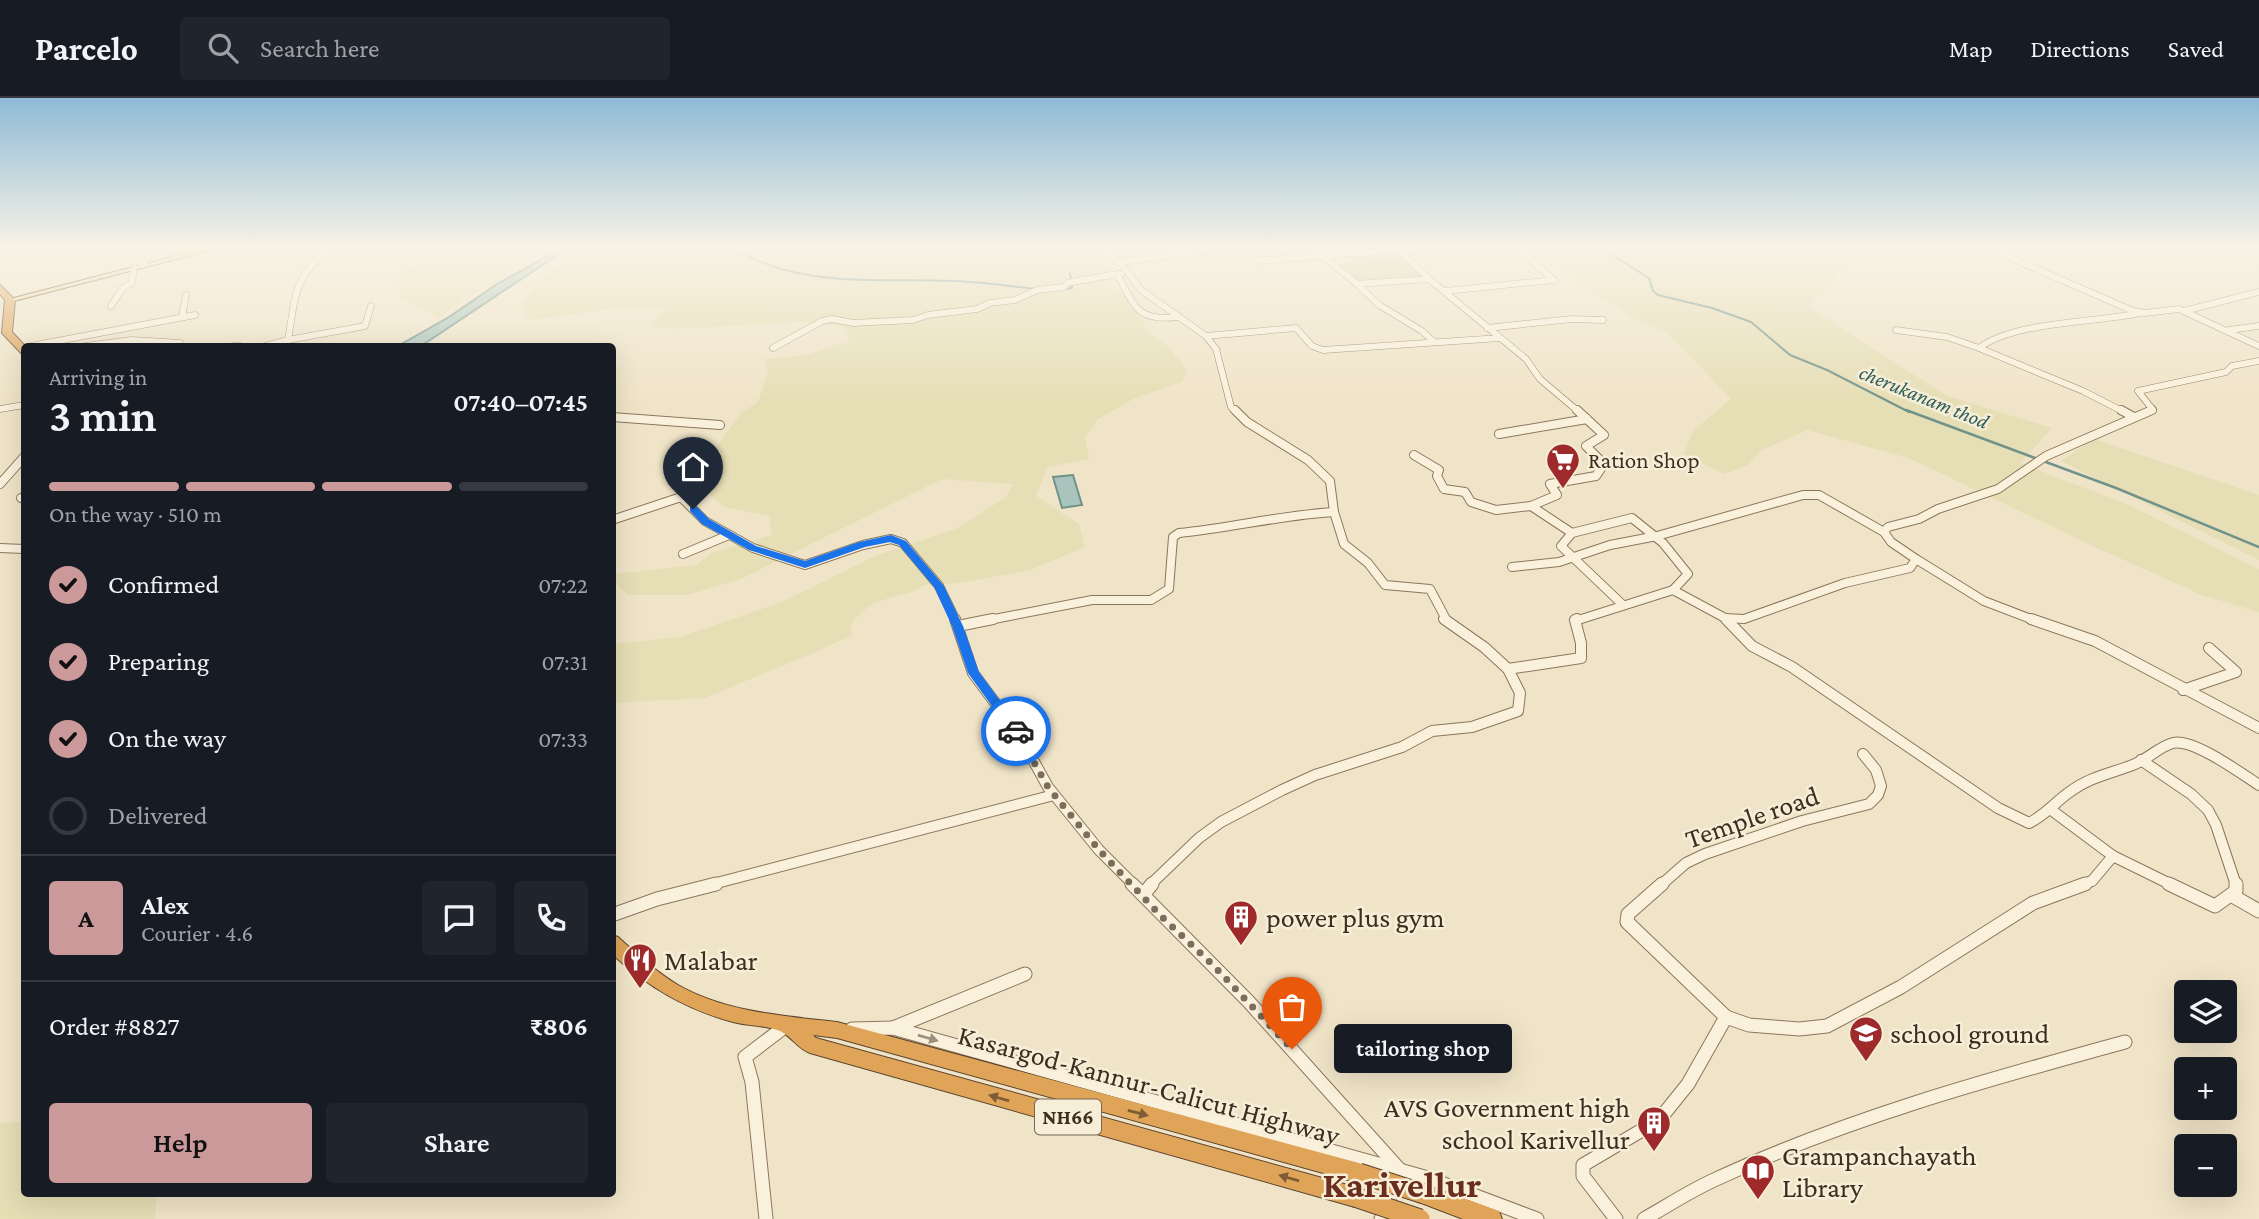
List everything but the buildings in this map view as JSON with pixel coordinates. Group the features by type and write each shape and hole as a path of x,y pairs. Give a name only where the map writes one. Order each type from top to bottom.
{"highway":[{"path":"10,300 7,333 21,345"},
{"name":"Kasargod-Kannur-Calicut Highway","path":"616,946 642,970 680,995 734,1014 787,1025 837,1030 1359,1174 1491,1219"},
{"name":"Kasargod-Kannur-Calicut Highway","path":"787,1025 810,1045 1355,1197 1420,1219"}],"main road":[{"path":"10,300 16,298"}],"street":[{"path":"111,306 116,298"},
{"path":"181,317 185,298"},
{"path":"288,340 296,298"},
{"path":"773,348 822,321 832,319 853,323 913,320 1020,298"},
{"path":"1131,298 1153,319 1178,317"},
{"path":"1143,895 1156,878 1199,838 1221,822 1315,775 1402,747 1432,731 1472,727 1518,711 1520,693 1508,669 1484,647 1444,619 1430,589 1385,585 1368,562 1344,544 1334,512 1329,481 1308,460 1247,422 1231,407 1216,349 1206,336 1152,298"},
{"path":"1372,298 1433,341"},
{"path":"1413,455 1438,470 1437,475 1444,489 1465,492 1471,502 1496,510 1531,506 1556,496 1550,484 1595,476 1604,464 1586,446 1604,435 1540,379 1526,359 1453,298"},
{"path":"2106,298 2140,313"},
{"path":"2184,311 2234,298"},
{"path":"276,343 365,326 372,306"},
{"path":"1979,348 1990,339 2013,333 2168,309 2184,311 2259,346"},
{"path":"55,343 195,315"},
{"path":"1488,328 1572,319 1603,320"},
{"path":"2228,330 2259,326"},
{"path":"1206,336 1296,328 1316,349 1323,350 1500,338"},
{"path":"1895,330 1947,337 1979,348 2083,391 2132,416"},
{"path":"97,343 156,339 180,343"},
{"path":"1884,532 1888,527 1919,519 1938,509 1998,489 2042,459 2132,416 2152,410 2138,391 2226,372 2241,363 2259,361"},
{"path":"0,409 21,406"},
{"path":"616,417 720,425"},
{"path":"1499,434 1587,419"},
{"path":"0,484 21,460"},
{"path":"0,472 11,471"},
{"path":"1512,567 1575,558 1610,545 1657,536 1803,495 1818,495 1884,532 1891,542 1984,601 2095,641 2259,728"},
{"path":"616,519 681,497 705,522 753,548 805,565 891,538 903,543 939,586 974,673 1021,738 1054,795 1099,850 1161,916 1263,1016 1400,1170"},
{"path":"1531,506 1572,533"},
{"path":"957,626 1093,600 1152,600 1170,589 1173,537 1179,533 1233,527 1287,515 1334,512"},
{"path":"1508,669 1581,659 1581,643 1575,621 1673,590 1688,574 1676,555 1657,536 1632,518 1572,533 1561,545 1623,605"},
{"path":"683,554 729,535"},
{"path":"0,548 21,549"},
{"path":"1725,618 1744,620 1758,616 1845,583 1910,568 1916,559"},
{"path":"1673,590 1725,618 1752,646 1792,667 1933,766 2015,818 2029,823 2072,790 2088,784 2097,776 2141,760 2173,743 2182,743 2209,754 2259,785"},
{"path":"2183,690 2236,672 2209,648"},
{"name":"Temple road","path":"1726,1017 1635,932 1627,922 1628,914 1686,863 1705,854 1801,821 1869,804 1878,795 1881,786 1876,770 1863,754"},
{"path":"2050,809 2113,856 2215,906 2236,891 2236,878 2215,831 2215,821 2206,808 2184,789 2141,760"},
{"path":"616,914 657,899 1054,795"},
{"path":"1616,1219 1583,1176 1583,1165 1659,1120 1688,1084 1726,1017 1760,1026 1799,1029 1827,1026 1901,987 2033,903 2092,881 2113,856"},
{"path":"2231,895 2259,911"},
{"path":"893,1028 1025,974"},
{"path":"766,1219 752,1082 745,1057 787,1025"},
{"path":"837,1030 893,1028 1428,1178 1537,1219"},
{"path":"1644,1219 1658,1209 1746,1164 1837,1130 1962,1087 2125,1042"},
{"path":"1381,1219 1400,1170"}],"shaded area":[{"path":"465,298 438,319 428,311 399,299"},
{"path":"526,298 1127,298 1139,311 1148,333 1168,346 1187,370 1182,382 1133,399 1098,419 1085,437 1089,459 1047,467 1036,496 1079,524 1085,547 1030,570 960,583 924,585 912,592 870,605 854,620 850,627 852,635 704,698 616,703 616,644 680,637 782,602 875,556 958,528 1006,497 1013,484 942,479 741,579 687,595 627,595 616,582 616,574 697,565 712,553 772,535 769,516 724,507 697,483 708,459 741,413 758,402 768,372 765,359 807,355 850,341 842,326 803,322 672,329 651,326 664,307 622,308 529,320 522,305"},
{"path":"1602,298 1816,298 1807,306 1947,396 2052,428 2020,463 2126,504 2259,569 2259,612 2202,595 1909,458 1807,430 1762,450 1746,466 1724,474 1684,454 1693,431 1731,399 1668,333 1635,319"},
{"path":"2094,439 2259,495 2259,560 2061,461"},
{"path":"21,1122 21,1197 157,1197 155,1219 0,1219 0,1123"}],"water":[{"path":"476,298 493,298 426,343 403,343"},
{"path":"1073,475 1082,505 1062,508 1053,477"}],"waterway":[{"name":"cherukanam thod","path":"1672,298 1712,308 1751,322 1790,355 1827,370 1909,412"},
{"name":"cherukanam thod","path":"1906,410 2116,488 2259,547"}],"way so far":[{"path":"1016,731 1048,787 1099,850 1161,916 1263,1016 1292,1049"}],"place":[{"name":"Ration Shop","path":"1563,490"},
{"name":"power plus gym","path":"1241,947"},
{"name":"Malabar","path":"640,990"},
{"name":"tailoring shop","path":"1292,1049"},
{"name":"school ground","path":"1866,1063"},
{"name":"AVS Government high school Karivellur","path":"1654,1153"},
{"name":"Grampanchayath Library","path":"1758,1201"}],"district":[{"name":"Karivellur","path":"1402,1184"}],"route":[{"path":"693,509 705,522 753,548 805,565 814,564 828,555 891,538 903,543 939,586 964,642 974,673 1016,731"}]}
